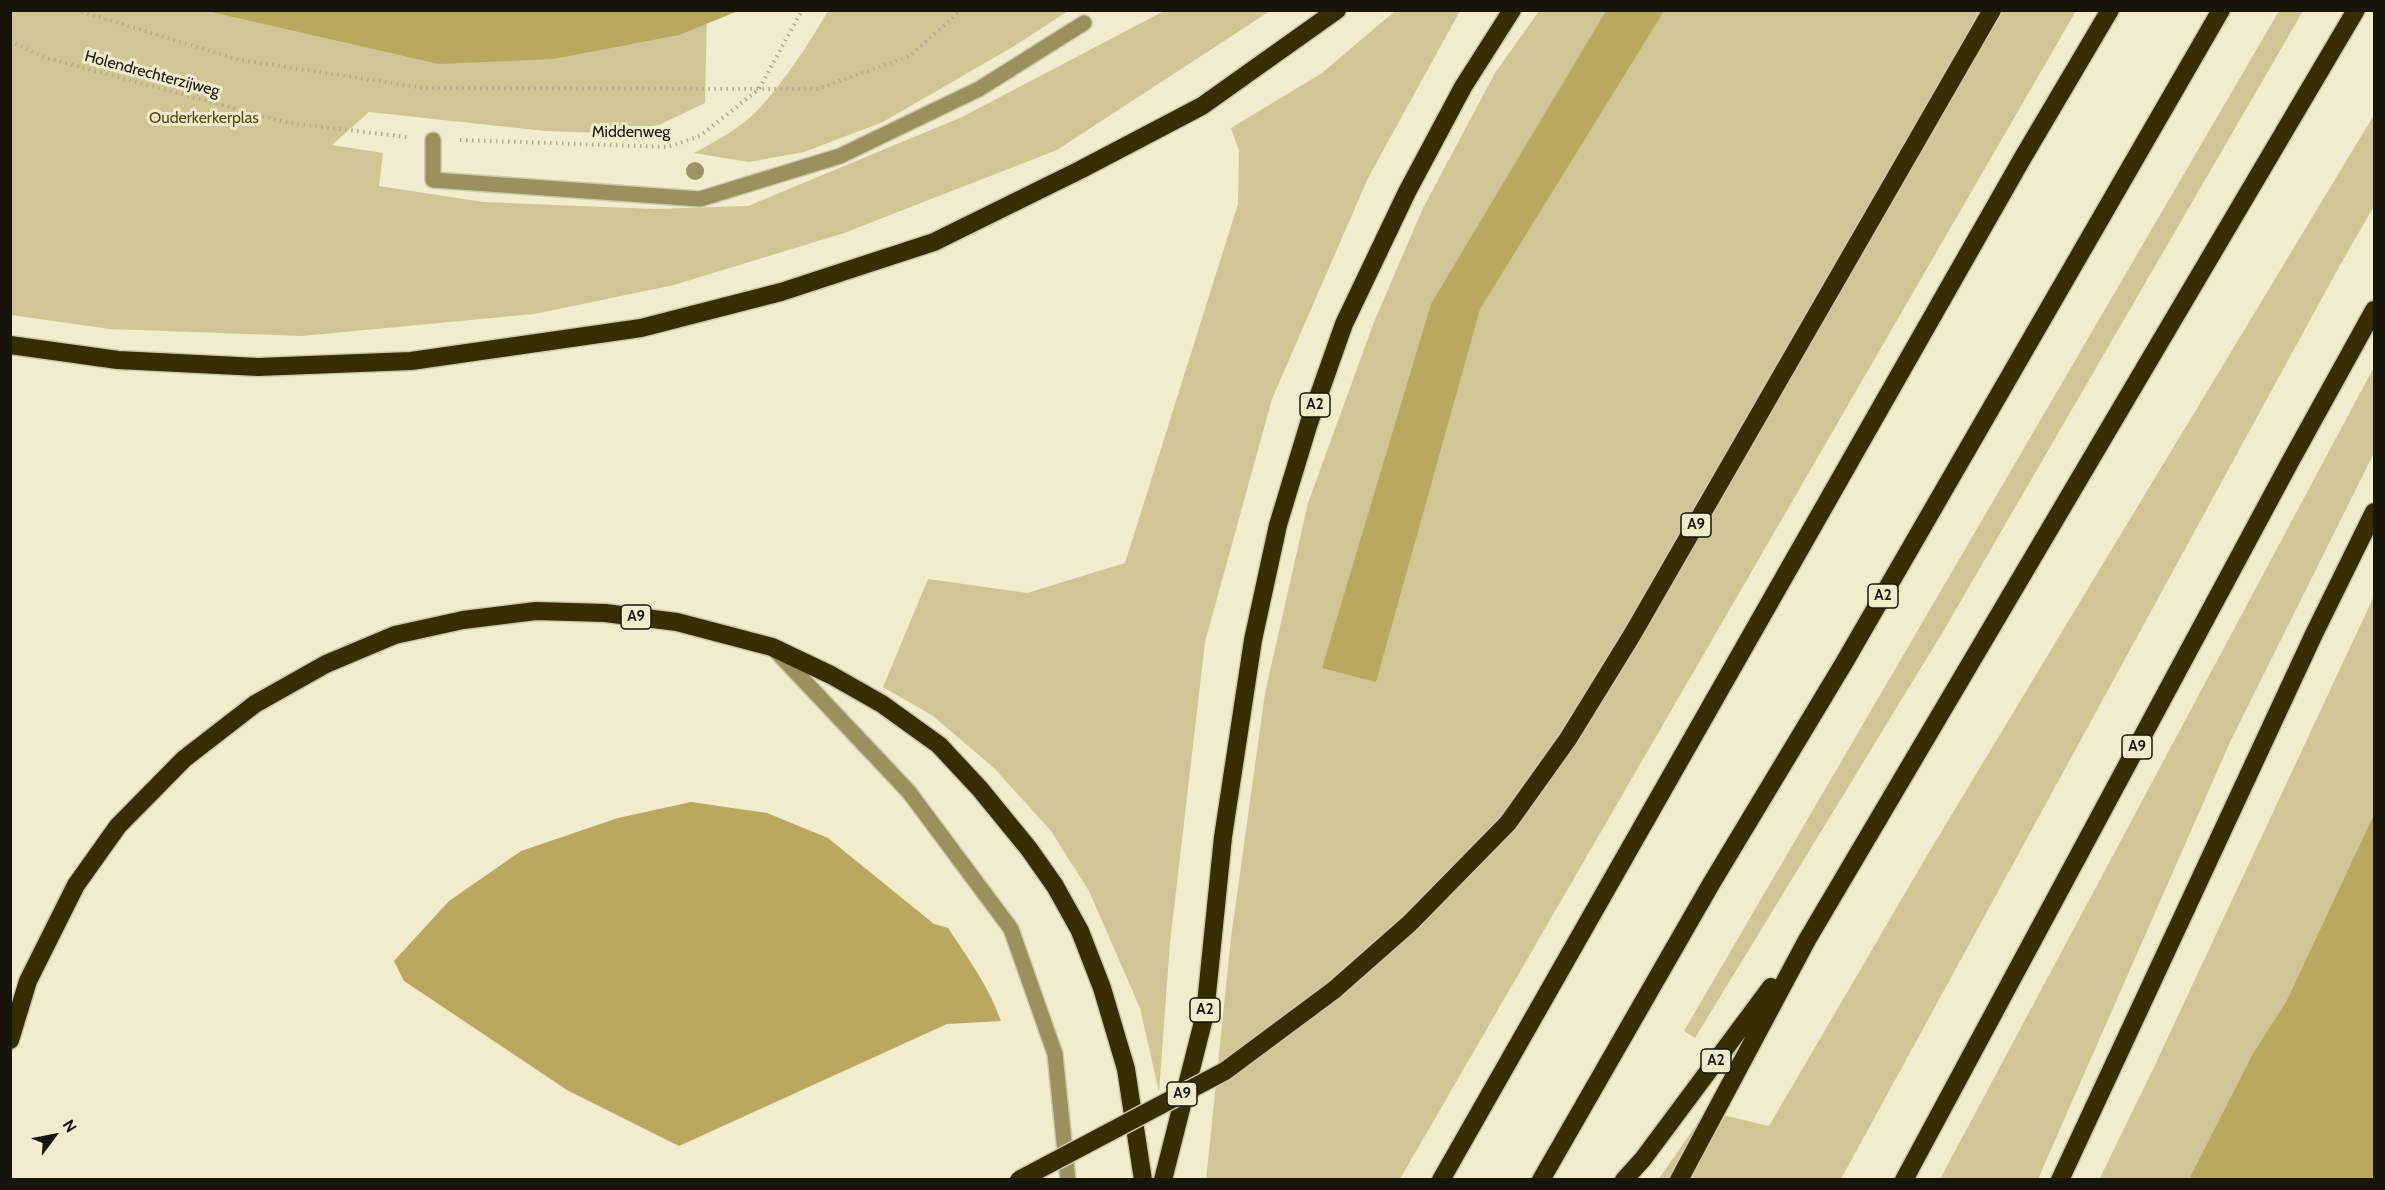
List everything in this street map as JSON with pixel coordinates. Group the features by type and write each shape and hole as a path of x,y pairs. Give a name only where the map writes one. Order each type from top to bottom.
{"highway":[{"path":"10,345 118,360 258,367 411,361 641,328 781,292 934,242 1080,170 1202,106 1337,10"},
{"name":"A2","path":"1163,1179 1205,1014 1223,837 1253,640 1278,525 1309,423 1344,324 1407,192 1463,87 1512,10"},
{"name":"A9","path":"1019,1179 1225,1071 1334,990 1410,923 1508,823 1568,739 1638,625 1992,10"},
{"path":"1441,1179 2016,170 2110,10"},
{"name":"A2","path":"1541,1179 1711,884 1850,653 2222,10"},
{"path":"1679,1179 1807,940 2356,10"},
{"name":"A9","path":"1904,1179 2374,310"},
{"path":"2060,1179 2314,634 2374,512"},
{"name":"A9","path":"10,1040 28,981 76,885 118,826 184,759 255,704 326,664 395,635 463,620 536,610 606,613 677,622 772,647 831,675 882,704 939,745 1029,849 1055,886 1080,931 1105,998 1126,1069 1143,1179"},
{"name":"A2","path":"1624,1179 1642,1159 1807,940"}],"lane":[{"path":"433,140 433,180 700,199 840,156 979,89 1084,23"},
{"path":"772,647 909,792 1011,929 1055,1054 1068,1179"}],"path":[{"path":"76,10 240,60 425,88 759,89 818,89 910,56 961,10"},
{"name":"Middenweg","path":"433,140 668,147 700,136 759,89 802,10"},
{"name":"Holendrechterzijweg","path":"10,41 44,57 289,123 433,140"}],"green space":[{"name":"Ouderkerkerplas","path":"11,11 707,11 705,103 659,125 602,133 545,131 369,112 332,145 383,153 379,186 483,202 655,209 748,206 962,117 1164,11 1270,11 1057,150 844,233 674,285 534,314 302,336 110,329 11,315"},
{"path":"828,11 1068,11 1016,45 883,122 804,152 749,162 694,153 736,128 759,109 796,62"},
{"path":"1395,11 1460,11 1368,178 1272,399 1205,642 1170,943 1159,1092 1140,1008 1089,891 1051,831 994,768 933,716 883,687 928,579 1027,593 1125,563 1238,204 1239,151 1231,128 1322,73"},
{"path":"1539,11 2076,11 1400,1179 1206,1180 1231,938 1265,693 1308,503 1374,322 1423,208 1495,73"},
{"path":"2279,11 2303,11 1944,630 1695,1038 1684,1031"},
{"path":"2374,115 2374,206 1841,1179 1658,1180 1706,1111 1769,1126 1932,847"},
{"path":"2374,367 2374,453 2230,742 2038,1179 1940,1179"},
{"path":"2374,596 2374,814 2286,1002 2253,1053 2189,1179 2099,1180 2155,1065"}],"shaded area":[{"path":"738,10 679,35 553,59 439,64 207,11"},
{"path":"1606,11 1664,11 1480,309 1376,682 1322,668 1431,304"},
{"path":"691,802 767,813 828,838 934,924 948,928 984,985 1001,1021 947,1024 679,1146 567,1090 404,981 394,961 449,901 521,851 618,818"},
{"path":"2374,814 2374,1179 2189,1179 2253,1053 2286,1002"}]}
